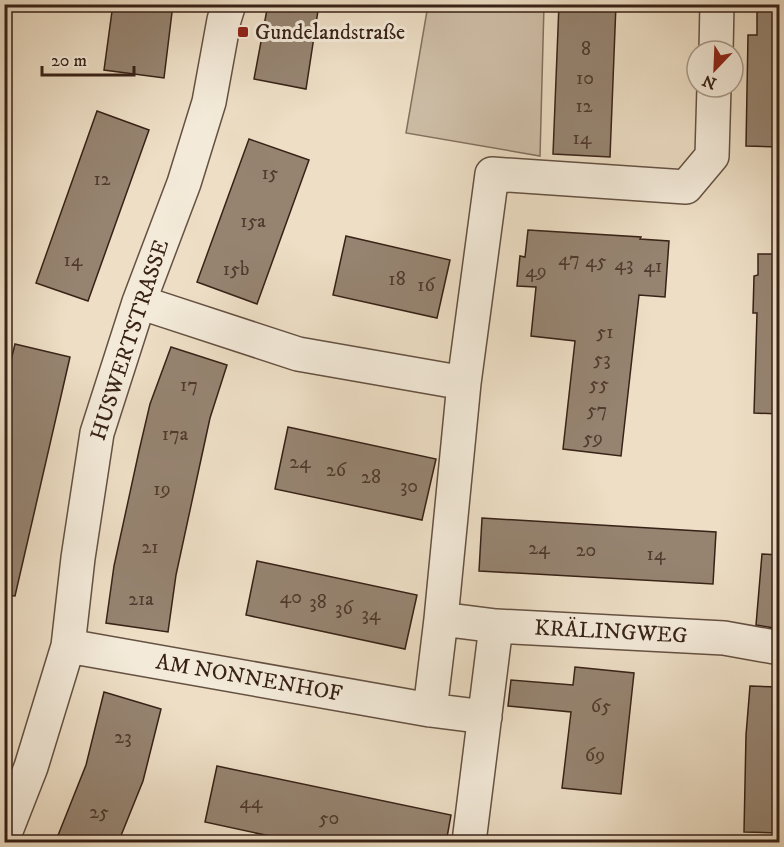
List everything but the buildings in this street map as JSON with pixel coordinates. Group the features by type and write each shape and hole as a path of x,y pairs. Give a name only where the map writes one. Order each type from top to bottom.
{"street":[{"path":"716,39 717,4"},
{"name":"HUSWERTSTRASSE","path":"4,836 32,767 68,646 78,558 97,433 139,302 184,183 210,102 225,10"},
{"path":"430,710 464,383 492,174 686,188 712,156 714,99"},
{"path":"139,302 298,354 464,383"},
{"name":"KRÄLINGWEG","path":"441,619 496,626 724,638 780,648"},
{"path":"469,843 496,626"},
{"name":"AM NONNENHOF","path":"68,646 430,710 485,717"}],"shaded area":[{"path":"428,5 544,5 540,156 406,133"}],"place":[{"name":"Gundelandstraße","path":"243,32"}]}
